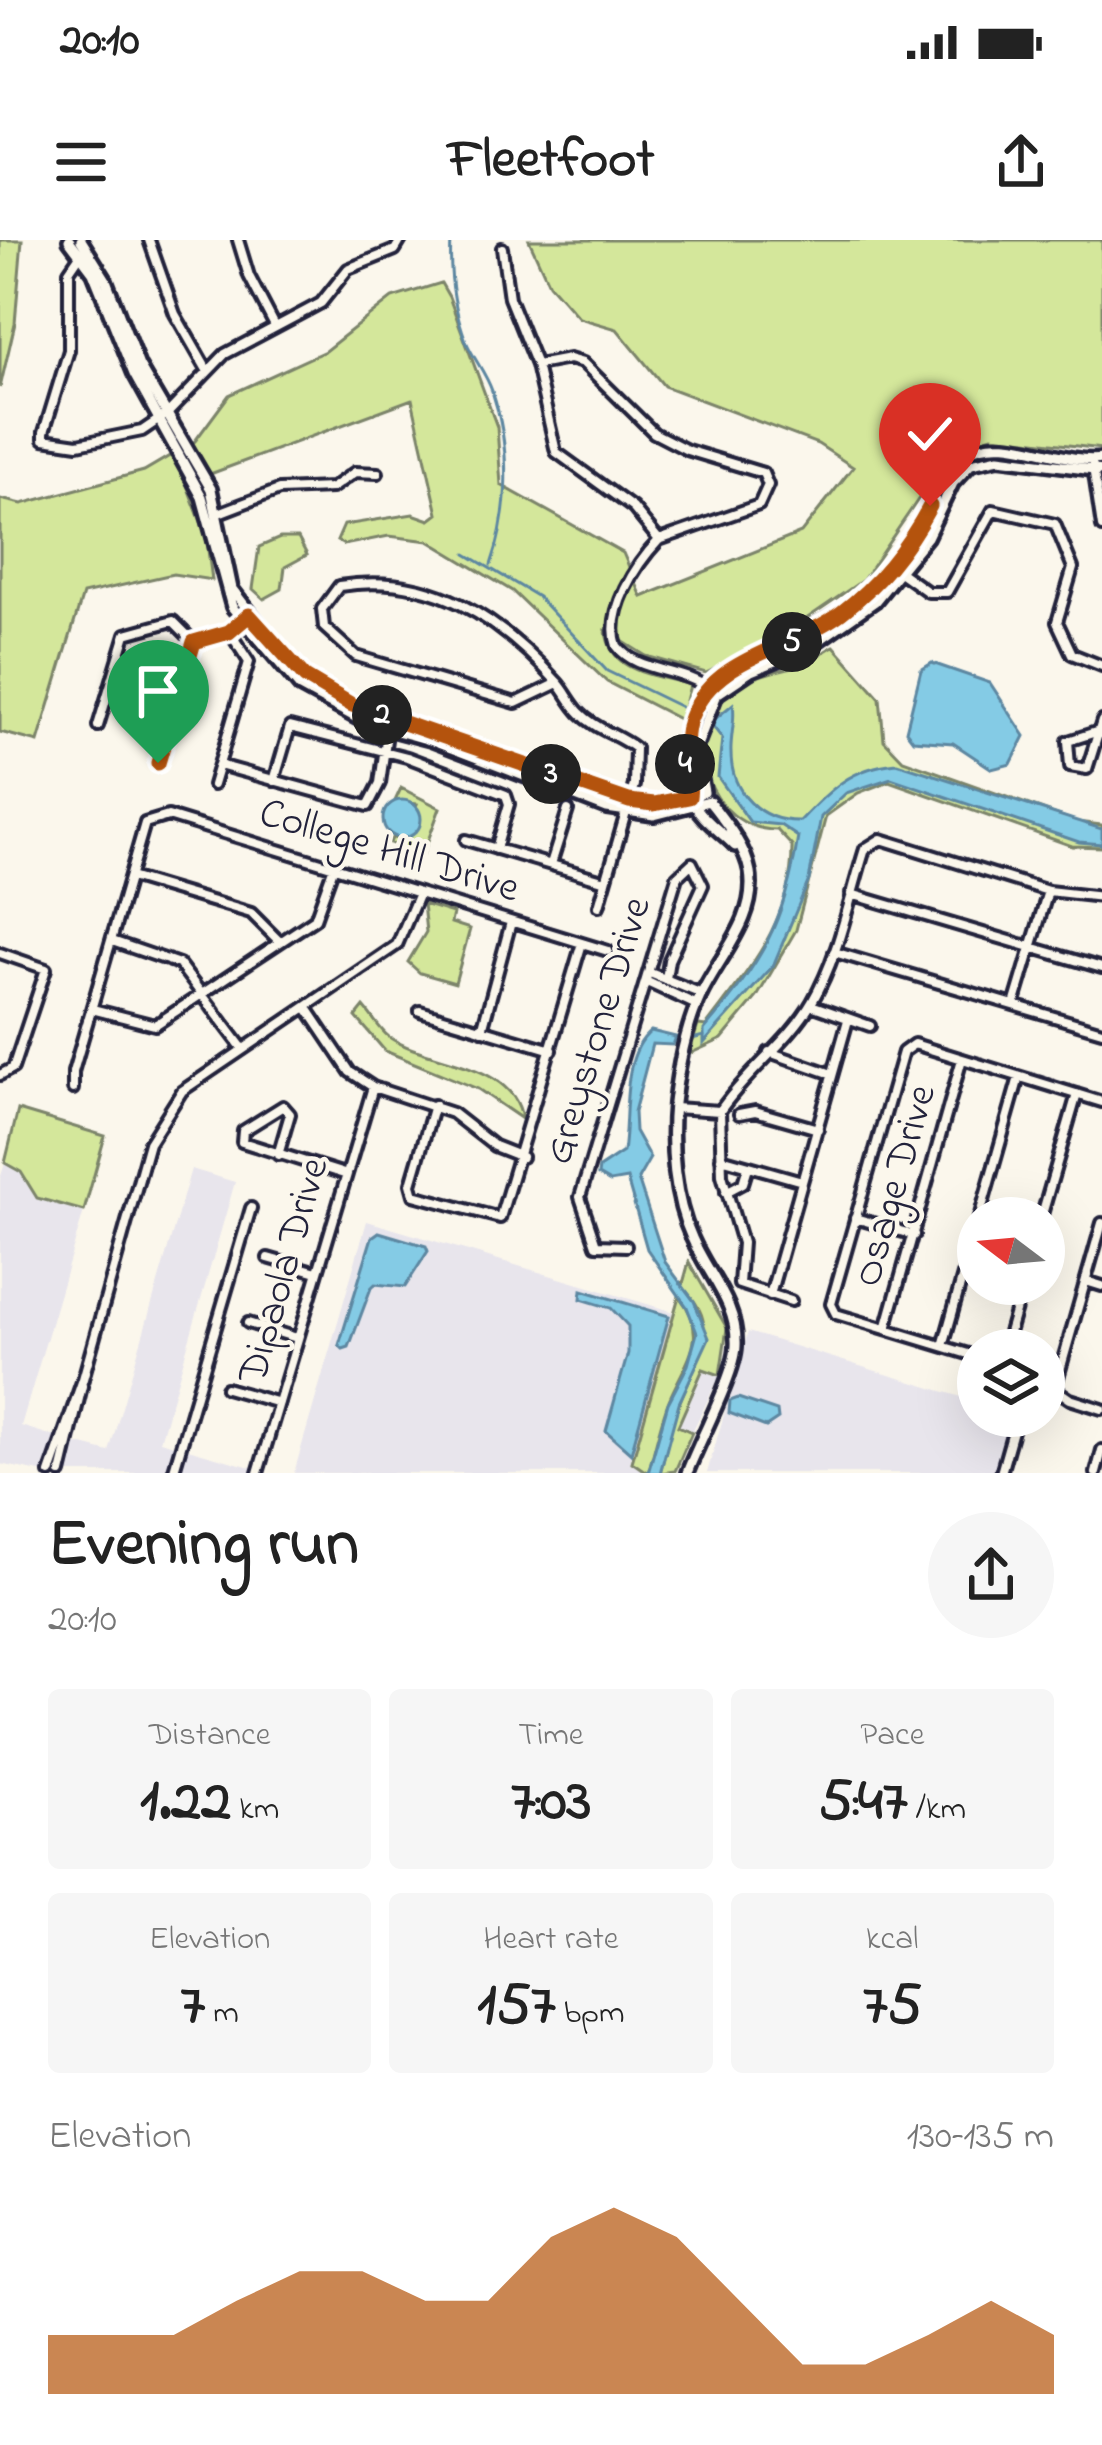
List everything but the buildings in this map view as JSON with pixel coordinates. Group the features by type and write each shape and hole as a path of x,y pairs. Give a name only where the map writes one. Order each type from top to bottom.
{"street":[{"path":"69,240 83,247 162,417 214,514 226,568 245,618 305,677 388,723 628,806 707,796"},
{"path":"149,240 176,314 207,370"},
{"path":"238,240 249,276 275,326"},
{"path":"83,247 69,271 69,350 44,439 78,444 142,430 162,417 207,370 321,303 348,268 395,250 401,240"},
{"path":"502,248 509,298 536,365 556,452 633,508 659,540"},
{"path":"536,365 569,359 583,363 654,433 687,450 764,473 768,485 759,505 659,540 642,558 616,616 615,640 634,662 676,670 712,691"},
{"path":"896,569 942,478 964,454 999,445 1097,459 1102,527"},
{"path":"746,859 694,801 684,748 693,710 712,691 842,620 927,537 953,483 970,464 999,458 1097,472"},
{"path":"214,514 279,490 332,488 356,472 378,472"},
{"path":"896,569 928,592 947,592 992,510 1055,524 1073,568 1057,622 1072,654 1102,666"},
{"path":"558,683 516,703 356,656 324,627 322,608 339,586 382,579 433,589 510,637 558,683 579,713 635,748 628,806 599,906"},
{"path":"194,642 229,632 245,618"},
{"path":"98,726 126,634 173,621 194,642"},
{"path":"213,784 249,662 229,632"},
{"path":"158,763 194,642"},
{"path":"690,1473 705,1422 730,1375 736,1325 689,1232 676,1174 674,1108 699,1000 743,922 750,898 746,859 707,796 696,748 712,691"},
{"path":"219,765 368,806 380,783 388,723"},
{"path":"1100,726 1087,770 1070,766 1068,741 1100,726"},
{"path":"274,781 290,727 382,752 506,795 509,804 496,849"},
{"path":"551,864 568,810"},
{"name":"College Hill Drive","path":"130,877 151,818 167,816 608,951"},
{"path":"791,1301 739,1284 742,1244 726,1192 720,1111 811,1005 834,952 865,849 881,838 1048,892 1102,897"},
{"path":"466,840 606,881"},
{"name":"Greystone Drive","path":"626,1246 596,1245 580,1197 677,877 692,863 703,885 669,960 666,980"},
{"path":"92,1009 155,1024 315,919 334,866"},
{"path":"73,1089 130,877 251,913 279,941"},
{"path":"1014,1005 1048,892"},
{"path":"50,1473 67,1434 149,1143 182,1091 398,945 419,893"},
{"path":"851,894 1102,968"},
{"path":"482,1030 511,922"},
{"path":"112,941 179,964 243,1049"},
{"path":"434,1106 411,1184 414,1195 493,1218 506,1211 582,943"},
{"path":"834,952 1102,1031"},
{"path":"0,953 46,969 14,1068 0,1075"},
{"path":"648,978 699,1000"},
{"path":"648,978 666,980 699,1000"},
{"path":"811,1005 871,1026"},
{"path":"307,1008 350,1072 373,1087 452,1113 494,1146 522,1157"},
{"path":"420,1010 551,1050"},
{"path":"770,1295 848,1020"},
{"path":"957,1350 836,1315 831,1304 908,1046 1102,1102"},
{"path":"769,1052 832,1074"},
{"name":"Osage Drive","path":"886,1329 962,1059"},
{"path":"985,1197 1019,1077"},
{"name":"Dipaola Drive","path":"258,1473 317,1271 327,1220 373,1087"},
{"path":"1048,1197 1076,1094"},
{"path":"278,1155 290,1114 284,1106 241,1136 244,1144 278,1155 344,1174"},
{"path":"674,1108 720,1111"},
{"path":"739,1114 755,1111 818,1129"},
{"path":"721,1158 802,1181"},
{"path":"726,1192 743,1184 748,1167"},
{"path":"173,1473 251,1208"},
{"path":"855,1218 914,1235"},
{"path":"1065,1352 1102,1223"},
{"path":"268,1258 317,1271"},
{"path":"1085,1281 1102,1286"},
{"path":"943,1346 957,1297"},
{"path":"248,1323 297,1337"},
{"path":"226,1388 279,1403"},
{"path":"1065,1392 1102,1409"},
{"path":"1000,1473 1011,1437"},
{"path":"1096,1473 1102,1450"},
{"path":"60,1457 61,1473"}],"shaded area":[{"path":"5,1163 21,1172 37,1198 84,1211 21,1426 56,1437 45,1473 0,1464 0,1179"},
{"path":"191,1169 235,1182 160,1441 254,1468 252,1473 66,1473 75,1443 109,1452"},
{"path":"367,1221 674,1312 632,1461 646,1473 294,1473"},
{"path":"748,1332 957,1396 957,1437 1004,1437 993,1473 707,1473"},
{"path":"704,1369 720,1375 692,1432 678,1427"}],"green space":[{"path":"0,240 22,240 15,323 0,388"},
{"path":"529,240 1102,240 1102,449 992,436 952,450 863,580 777,639 706,673 646,656 606,631 610,646 626,665 690,685 681,720 607,682 512,591 429,541 389,536 344,545 337,541 344,525 413,514 430,520 438,514 412,399 186,483 206,535 212,580 173,574 83,594 38,742 0,732 0,499 22,504 144,471 195,441 229,395 325,351 392,298 441,283 497,427 501,485 623,553 642,597 801,533 853,467 818,444 664,386 617,329 579,318 549,284"},
{"path":"280,538 298,538 307,555 285,567 282,589 264,599 253,589 259,547"},
{"path":"834,646 880,698 884,740 903,760 1077,822 1102,825 1102,847 1072,846 889,781 858,793 826,816 796,930 757,997 722,1039 689,1054 698,1025 706,1026 737,985 776,921 785,898 792,846 777,830 753,826 733,815 718,798 704,755 706,732 715,710 731,691 765,674 805,664"},
{"path":"401,788 440,808 423,854 390,843 392,838 402,839 417,804 395,801"},
{"path":"423,904 453,913 451,923 470,929 455,983 420,973 408,962 426,932"},
{"path":"364,1007 389,1037 467,1066 503,1086 516,1100 522,1119 478,1089 385,1051 356,1017"},
{"path":"18,1110 105,1136 84,1211 37,1198 21,1172 5,1163"},
{"path":"689,1262 727,1328 720,1375 703,1369 678,1426 692,1432 675,1471 660,1473 704,1331 695,1302 682,1287"},
{"path":"679,1296 693,1324 692,1348 666,1409 648,1473 632,1462"}],"water":[{"path":"932,663 990,683 1025,736 1011,764 992,769 953,743 913,740 906,731 921,670"},
{"path":"733,704 731,753 736,781 750,802 772,816 800,821 843,782 867,769 897,763 1102,829 1102,844 1079,842 891,778 846,793 821,817 809,880 773,966 704,1043 704,1030 767,941 786,894 798,837 780,825 750,822 718,777 722,738 710,723"},
{"path":"402,800 415,806 421,819 415,832 402,838 389,832 383,819 389,806"},
{"path":"651,1031 676,1037 673,1045 652,1044 634,1112 635,1131 650,1158 638,1179 665,1262 694,1301 709,1338 679,1403 660,1473 648,1473 668,1403 688,1365 697,1333 687,1307 647,1249 627,1179 610,1182 598,1175 599,1168 623,1152 630,1071 641,1042"},
{"path":"379,1232 426,1246 428,1251 405,1287 375,1284 371,1288 349,1347 343,1349 339,1345 372,1237"},
{"path":"582,1290 669,1316 631,1453 606,1431 628,1353 628,1326 611,1308 581,1299"},
{"path":"738,1398 777,1411 778,1419 766,1427 729,1413 730,1401"}],"waterway":[{"path":"451,240 458,316 492,391 503,434 505,501 491,565"},
{"path":"466,554 538,597 607,671 681,707"},
{"path":"692,1039 704,1036"}],"route":[{"path":"158,763 194,642 229,632 249,615 305,677 352,705 438,730 629,801 654,804 689,797 687,728 708,688 746,659 802,637 838,615 892,565 930,506"}]}
